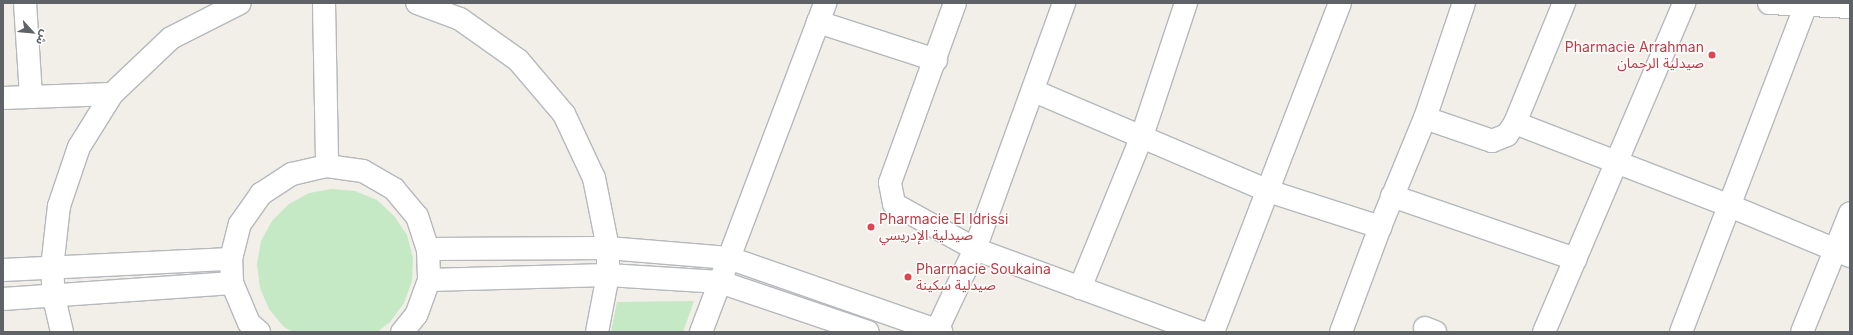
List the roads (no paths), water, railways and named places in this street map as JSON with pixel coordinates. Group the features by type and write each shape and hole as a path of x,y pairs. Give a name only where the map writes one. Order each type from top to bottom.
{"street":[{"path":"25,3 31,97"},
{"path":"62,332 54,297 52,268 59,206 79,147 112,94 171,38 240,3"},
{"path":"324,3 328,166"},
{"path":"417,3 460,19 518,60 564,114 594,178 608,248 608,275 597,332"},
{"path":"956,3 890,184 894,204 975,249 1201,332"},
{"path":"428,250 608,248 730,258 938,331 975,249 1034,91 1064,3"},
{"path":"1080,288 1142,136 1186,3"},
{"path":"1213,332 1340,3"},
{"path":"1341,332 1392,196 1425,118 1464,3"},
{"path":"1425,118 1492,141 1507,135 1516,124 1564,3"},
{"path":"1544,332 1684,3"},
{"path":"1769,3 1850,7"},
{"path":"1681,332 1806,5"},
{"path":"701,332 822,12 936,60"},
{"path":"1034,91 1268,191 1380,227"},
{"path":"3,98 112,94"},
{"path":"1516,124 1730,206 1843,253"},
{"path":"258,332 249,323 232,283 231,259 240,224 261,194 292,174 328,166 363,171 394,189 417,216 428,250 429,280 416,315 402,332"},
{"path":"1392,196 1575,259"},
{"path":"1802,332 1843,253 1850,213"},
{"path":"3,270 231,259"},
{"path":"429,280 608,275 720,282 829,326 868,332"},
{"path":"3,300 232,283"}],"place":[{"name":"Pharmacie Arrahman صيدلية الرحمان","path":"1712,55"},
{"name":"Pharmacie El Idrissi صيدلية الإدريسي","path":"871,227"},
{"name":"Pharmacie Soukaina صيدلية سكينة","path":"908,277"}]}
